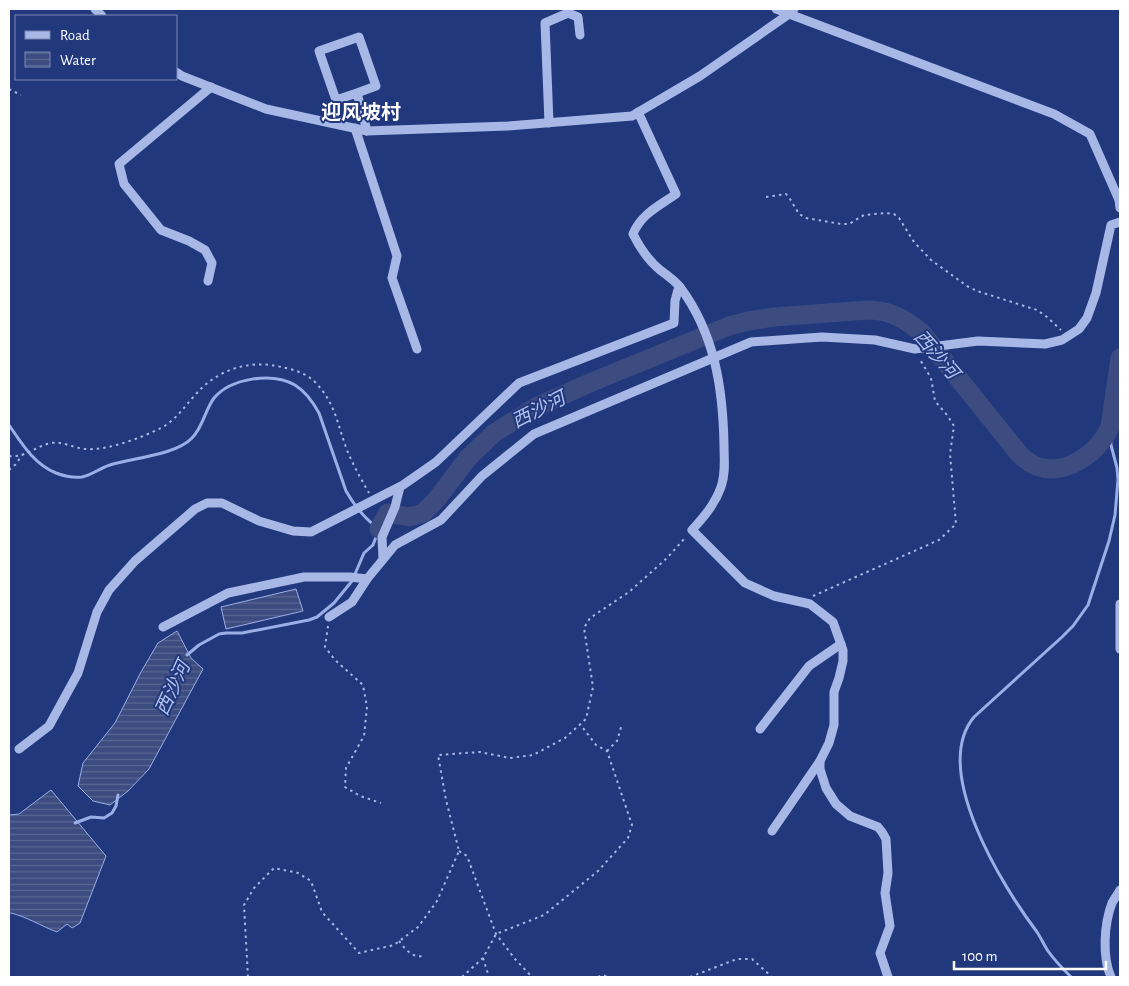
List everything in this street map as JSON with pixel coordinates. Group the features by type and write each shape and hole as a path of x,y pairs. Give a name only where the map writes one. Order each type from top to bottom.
{"street":[{"path":"776,9 792,12 1054,114 1090,134 1119,200 1120,208"},
{"path":"178,73 266,109 368,131 508,126 632,116 700,76 792,12"},
{"path":"549,123 545,23 568,13 578,17 580,34"},
{"path":"359,37 376,86 357,93 336,100 319,50 359,37"},
{"path":"208,281 212,263 205,250 189,240 161,230 124,184 119,164 211,87"},
{"path":"357,93 368,131"},
{"path":"638,112 676,194 645,215 638,223 633,234 640,248 650,260 679,286 699,318 713,354 724,430 725,474 722,486 713,504 692,530 745,583 774,596 810,604 834,622 843,650 843,661 834,692 834,725 829,743 820,761 772,831"},
{"path":"355,128 397,256 392,278 417,349"},
{"path":"330,617 352,602 367,579 395,545 441,520 482,476 534,434 713,354 751,342 822,337 875,340 915,349 955,343 988,341 1045,344 1068,337 1079,329 1086,318 1096,294 1111,225 1120,222"},
{"path":"19,749 49,726 78,673 97,612 109,590 135,561 195,509 207,504 222,503 258,521 293,531 311,532 400,487 436,462 520,383 674,322 675,302 679,286"},
{"path":"383,559 382,537 395,507 400,487"},
{"path":"163,627 228,593 304,578 350,577 367,579"},
{"path":"1120,604 1120,649"},
{"path":"760,729 809,666 841,644"},
{"path":"820,761 821,774 826,788 836,804 850,816 878,827 886,840 888,873 885,893 890,926 880,953 884,971 888,977"},
{"path":"1111,977 1106,954 1107,923 1112,903 1120,890"}],"path":[{"path":"9,89 21,95"},
{"path":"766,197 786,194 799,214 806,218 841,224 849,224 864,215 894,214 899,218 914,242 939,267 966,286 977,291 1037,310 1068,337"},
{"path":"800,602 939,540 956,524 950,454 954,426 935,401 931,378 915,349"},
{"path":"9,456 22,455 49,443 62,443 85,449 94,449 139,437 161,428 176,418 203,387 223,374 244,365 271,365 287,368 306,375 323,391 335,412 351,459 373,500"},
{"path":"9,470 22,455"},
{"path":"532,977 496,934 467,856 460,851 446,800 438,754 480,752 510,758 533,755 566,738 586,719 592,687 584,628 590,618 629,592 667,558 692,530"},
{"path":"330,617 325,647 335,660 363,685 367,707 364,736 346,768 346,787 360,796 381,803"},
{"path":"462,977 483,958 496,934 544,915 598,871 628,838 632,825 607,751 596,745 580,724"},
{"path":"607,751 617,741 622,724"},
{"path":"248,977 244,905 254,888 274,868 298,873 311,881 322,912 359,954 394,945 418,927 437,901 460,851"},
{"path":"399,941 407,951 418,957 423,956"},
{"path":"483,958 490,977"},
{"path":"690,977 737,959 752,959 772,977"},
{"path":"598,977 602,975 609,977"}],"water":[{"path":"296,589 303,611 226,629 221,607"},
{"path":"177,631 191,658 203,669 149,769 128,791 110,805 93,801 78,786 83,763 115,723 158,643"},
{"path":"51,790 106,856 80,923 72,928 67,924 57,932 9,913 9,815 19,814"}],"waterway":[{"name":"西沙河","path":"379,529 388,513 410,517 423,513 436,500 468,458 494,433 536,407 729,326 748,321 774,317 867,310 875,310 897,316 922,333 1020,455 1034,465 1047,469 1059,468 1080,460 1098,446 1105,437 1110,427 1120,358"},
{"path":"9,425 29,453 48,469 59,474 82,477 110,465 165,452 185,444 196,434 214,398 221,391 241,382 264,378 286,381 295,385 309,398 319,413 346,491 360,511 379,529 373,545 364,553 352,581 334,603 317,617 242,633 219,634 199,645 187,655"},
{"path":"1071,977 1048,951 1007,887 991,858 976,828 966,796 961,767 963,740 974,717 1062,637 1073,626 1088,605 1109,541 1115,515 1118,480 1111,445 1110,427"},
{"name":"西沙河","path":"75,823 91,817 104,818 112,813 116,806 118,795"}],"district":[{"name":"迎风坡村","path":"361,112"}]}
